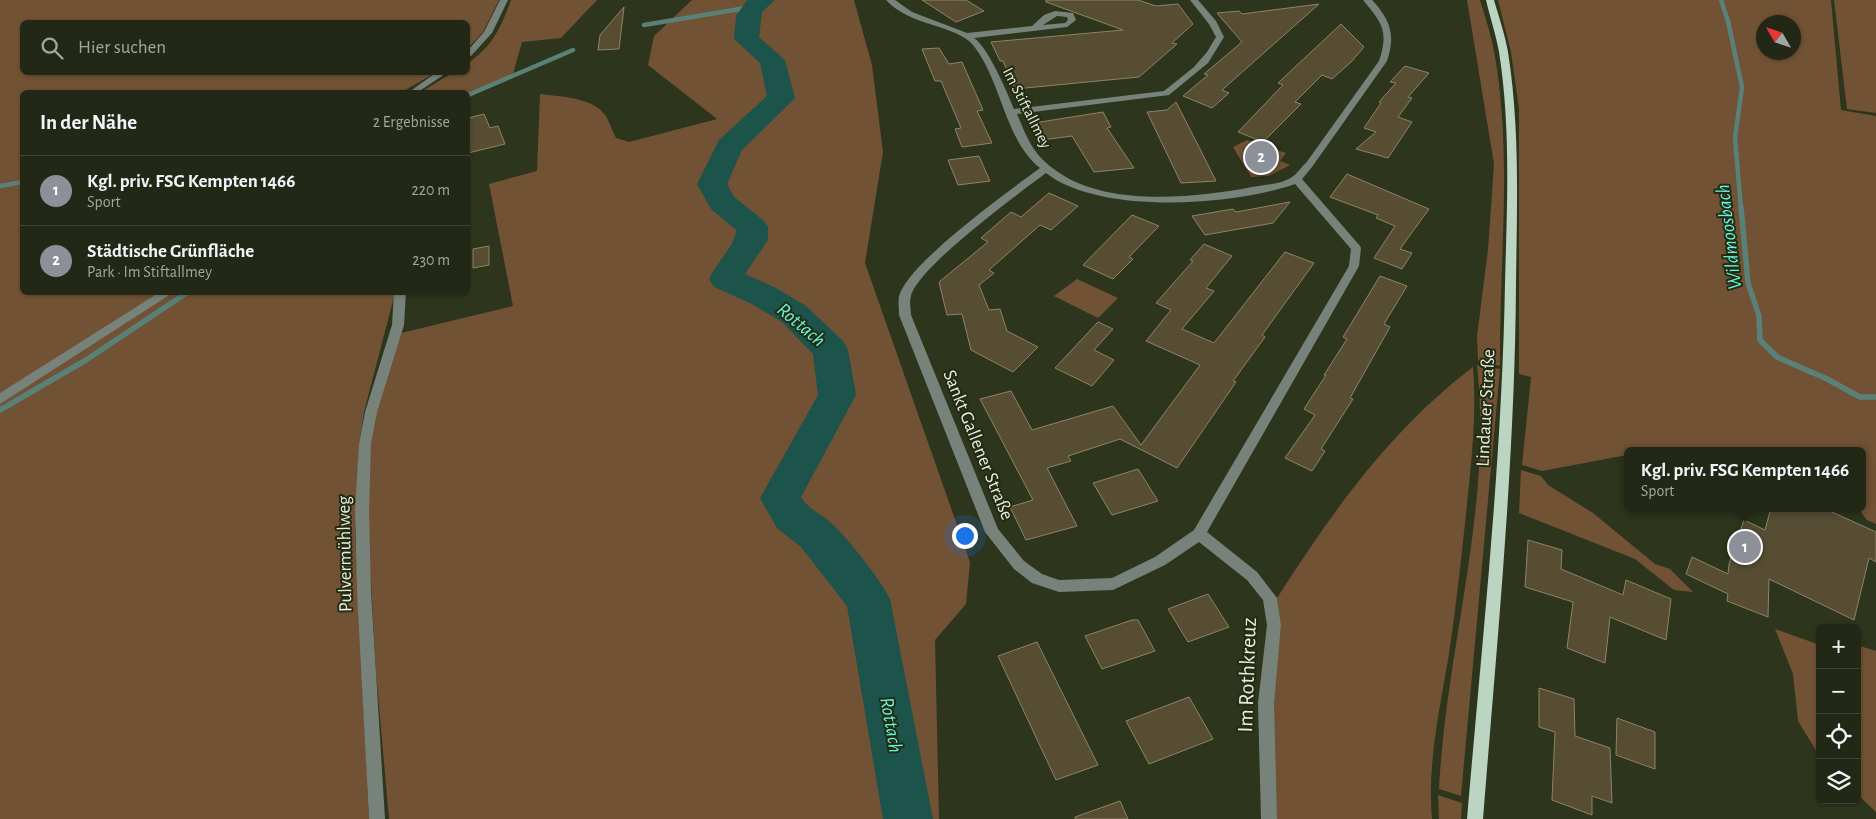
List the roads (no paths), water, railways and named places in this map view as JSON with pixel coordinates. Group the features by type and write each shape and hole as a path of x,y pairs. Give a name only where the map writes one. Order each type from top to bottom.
{"main road":[{"name":"Lindauer Straße","path":"1475,819 1504,462 1512,194 1510,106 1503,50 1490,0"}],"street":[{"path":"470,52 488,33 504,0"},
{"path":"890,0 904,12 931,25 966,36 1036,27"},
{"path":"1011,112 1166,93 1186,80 1216,48 1220,37 1213,23 1194,0"},
{"path":"1296,179 1309,165 1383,61 1390,43 1388,28 1377,9 1368,0"},
{"name":"Im Stiftallmey","path":"966,36 980,50 1032,156 1045,169 1059,177 1086,188 1121,197 1173,201 1225,197 1296,179"},
{"path":"416,90 439,75"},
{"name":"Sankt Gallener Straße","path":"1045,169 997,204 916,277 905,295 905,315 992,532 1019,566 1038,579 1059,586 1114,584 1160,561 1199,534 1354,266 1356,248 1296,179"},
{"path":"0,398 164,295"},
{"name":"Pulvermühlweg","path":"377,819 364,591 362,511 365,444 371,412 398,325 400,295"},
{"name":"Im Rothkreuz","path":"1199,534 1252,576 1270,598 1274,625 1266,703 1269,819"}],"waterway":[{"name":"Rottach","path":"763,0 757,3 750,11 747,39 772,60 781,98 729,146 712,184 722,202 752,227 752,240 731,267 726,279 764,296 794,314 830,350 837,395 780,498 791,516 816,535 868,599 908,819"},
{"name":"Wildmoosbach","path":"1721,0 1728,21 1742,87 1735,138 1741,209"},
{"path":"644,25 752,7"},
{"path":"470,94 573,50"},
{"path":"0,186 20,182"},
{"name":"Wildmoosbach","path":"1741,207 1748,283 1759,316 1760,340 1777,357 1825,378 1860,397 1876,397"},
{"path":"0,410 86,360 184,295"}],"place":[{"name":"Städtische Grünfläche","path":"1261,157"},
{"name":"Kgl. priv. FSG Kempten 1466","path":"1745,547"}]}
